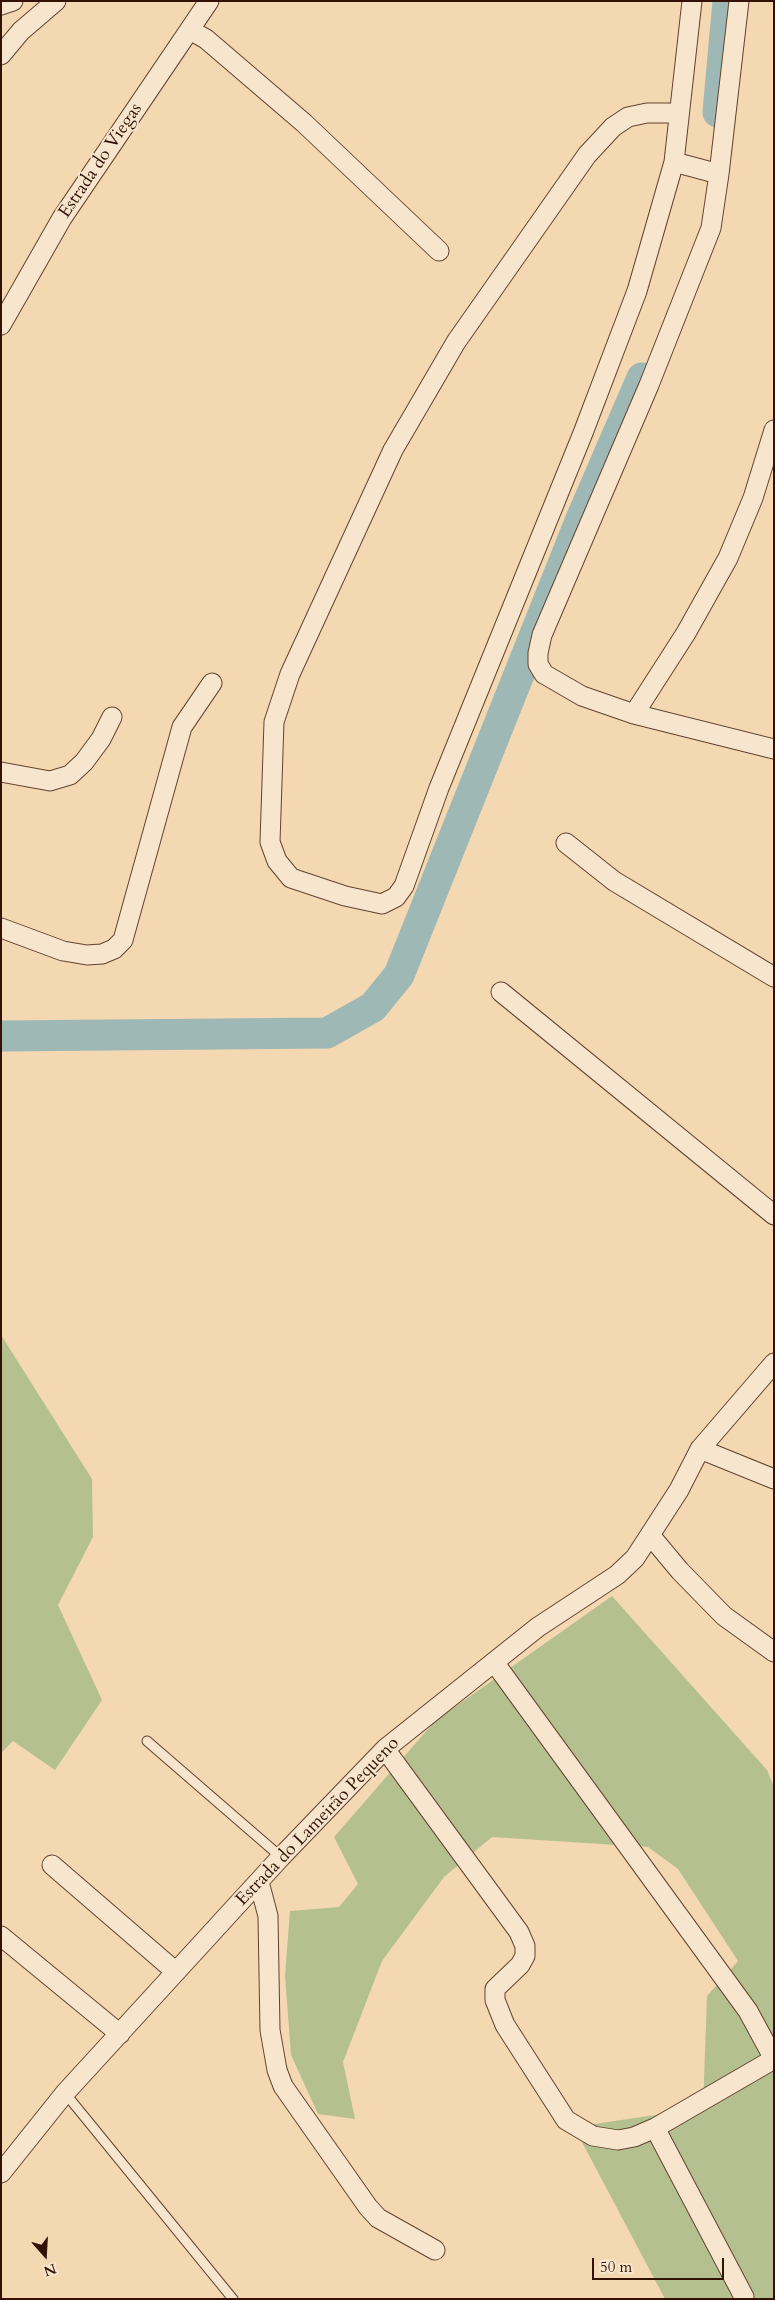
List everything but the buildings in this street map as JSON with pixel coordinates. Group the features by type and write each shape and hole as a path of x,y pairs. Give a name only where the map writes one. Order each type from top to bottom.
{"street":[{"path":"1,5 13,1"},
{"path":"1,55 21,31 56,1"},
{"name":"Estrada do Viegas","path":"1,325 62,218 209,1"},
{"path":"679,113 647,113 628,117 613,127 587,155 456,342 393,450 290,674 274,722 270,842 277,861 291,878 345,896 382,904 396,897 404,886 439,788 525,581 634,300 674,162 692,1"},
{"path":"739,1 711,228 649,385 542,635 538,653 538,664 544,674 582,696 634,714 774,749"},
{"path":"190,30 206,39 304,123 439,252"},
{"path":"674,162 719,174"},
{"path":"634,714 686,633 728,558 753,498 774,430"},
{"path":"1,928 63,951 87,955 102,954 114,949 123,940 182,727 212,683"},
{"path":"1,772 50,780 70,775 84,762 101,739 112,717"},
{"path":"566,842 614,881 774,977"},
{"path":"501,992 774,1216"},
{"name":"Estrada do Lameirão Pequeno","path":"1,2173 65,2093 281,1857 385,1749 538,1626 617,1575 634,1558 678,1490 700,1449 774,1364"},
{"path":"700,1449 774,1478"},
{"path":"650,1536 680,1571 724,1616 774,1652"},
{"path":"385,1749 518,1932 525,1946 525,1956 520,1965 495,1988 494,2000 506,2025 566,2120 593,2136 618,2140 654,2128 774,2059 748,2011 494,1662"},
{"path":"52,1865 176,1972"},
{"path":"259,1882 268,1916 270,2030 277,2070 283,2086 368,2207 378,2218 434,2250"},
{"path":"5,1944 120,2034"},
{"path":"654,2128 744,2297"}],"lane":[{"path":"147,1741 281,1857"},
{"path":"65,2093 232,2299"}],"green space":[{"path":"1,1335 92,1479 93,1537 58,1605 102,1700 55,1770 13,1741 1,1753"},
{"path":"612,1596 767,1770 774,1787 774,2299 665,2299 574,2127 703,2108 707,1996 738,1961 678,1869 648,1847 492,1837 444,1877 382,1961 343,2062 355,2119 318,2114 291,2055 285,1976 290,1911 339,1907 358,1884 334,1837 435,1721"}],"waterway":[{"path":"718,112 728,1"},
{"path":"1,1036 327,1033 373,1007 399,975 581,519 642,378"}]}
